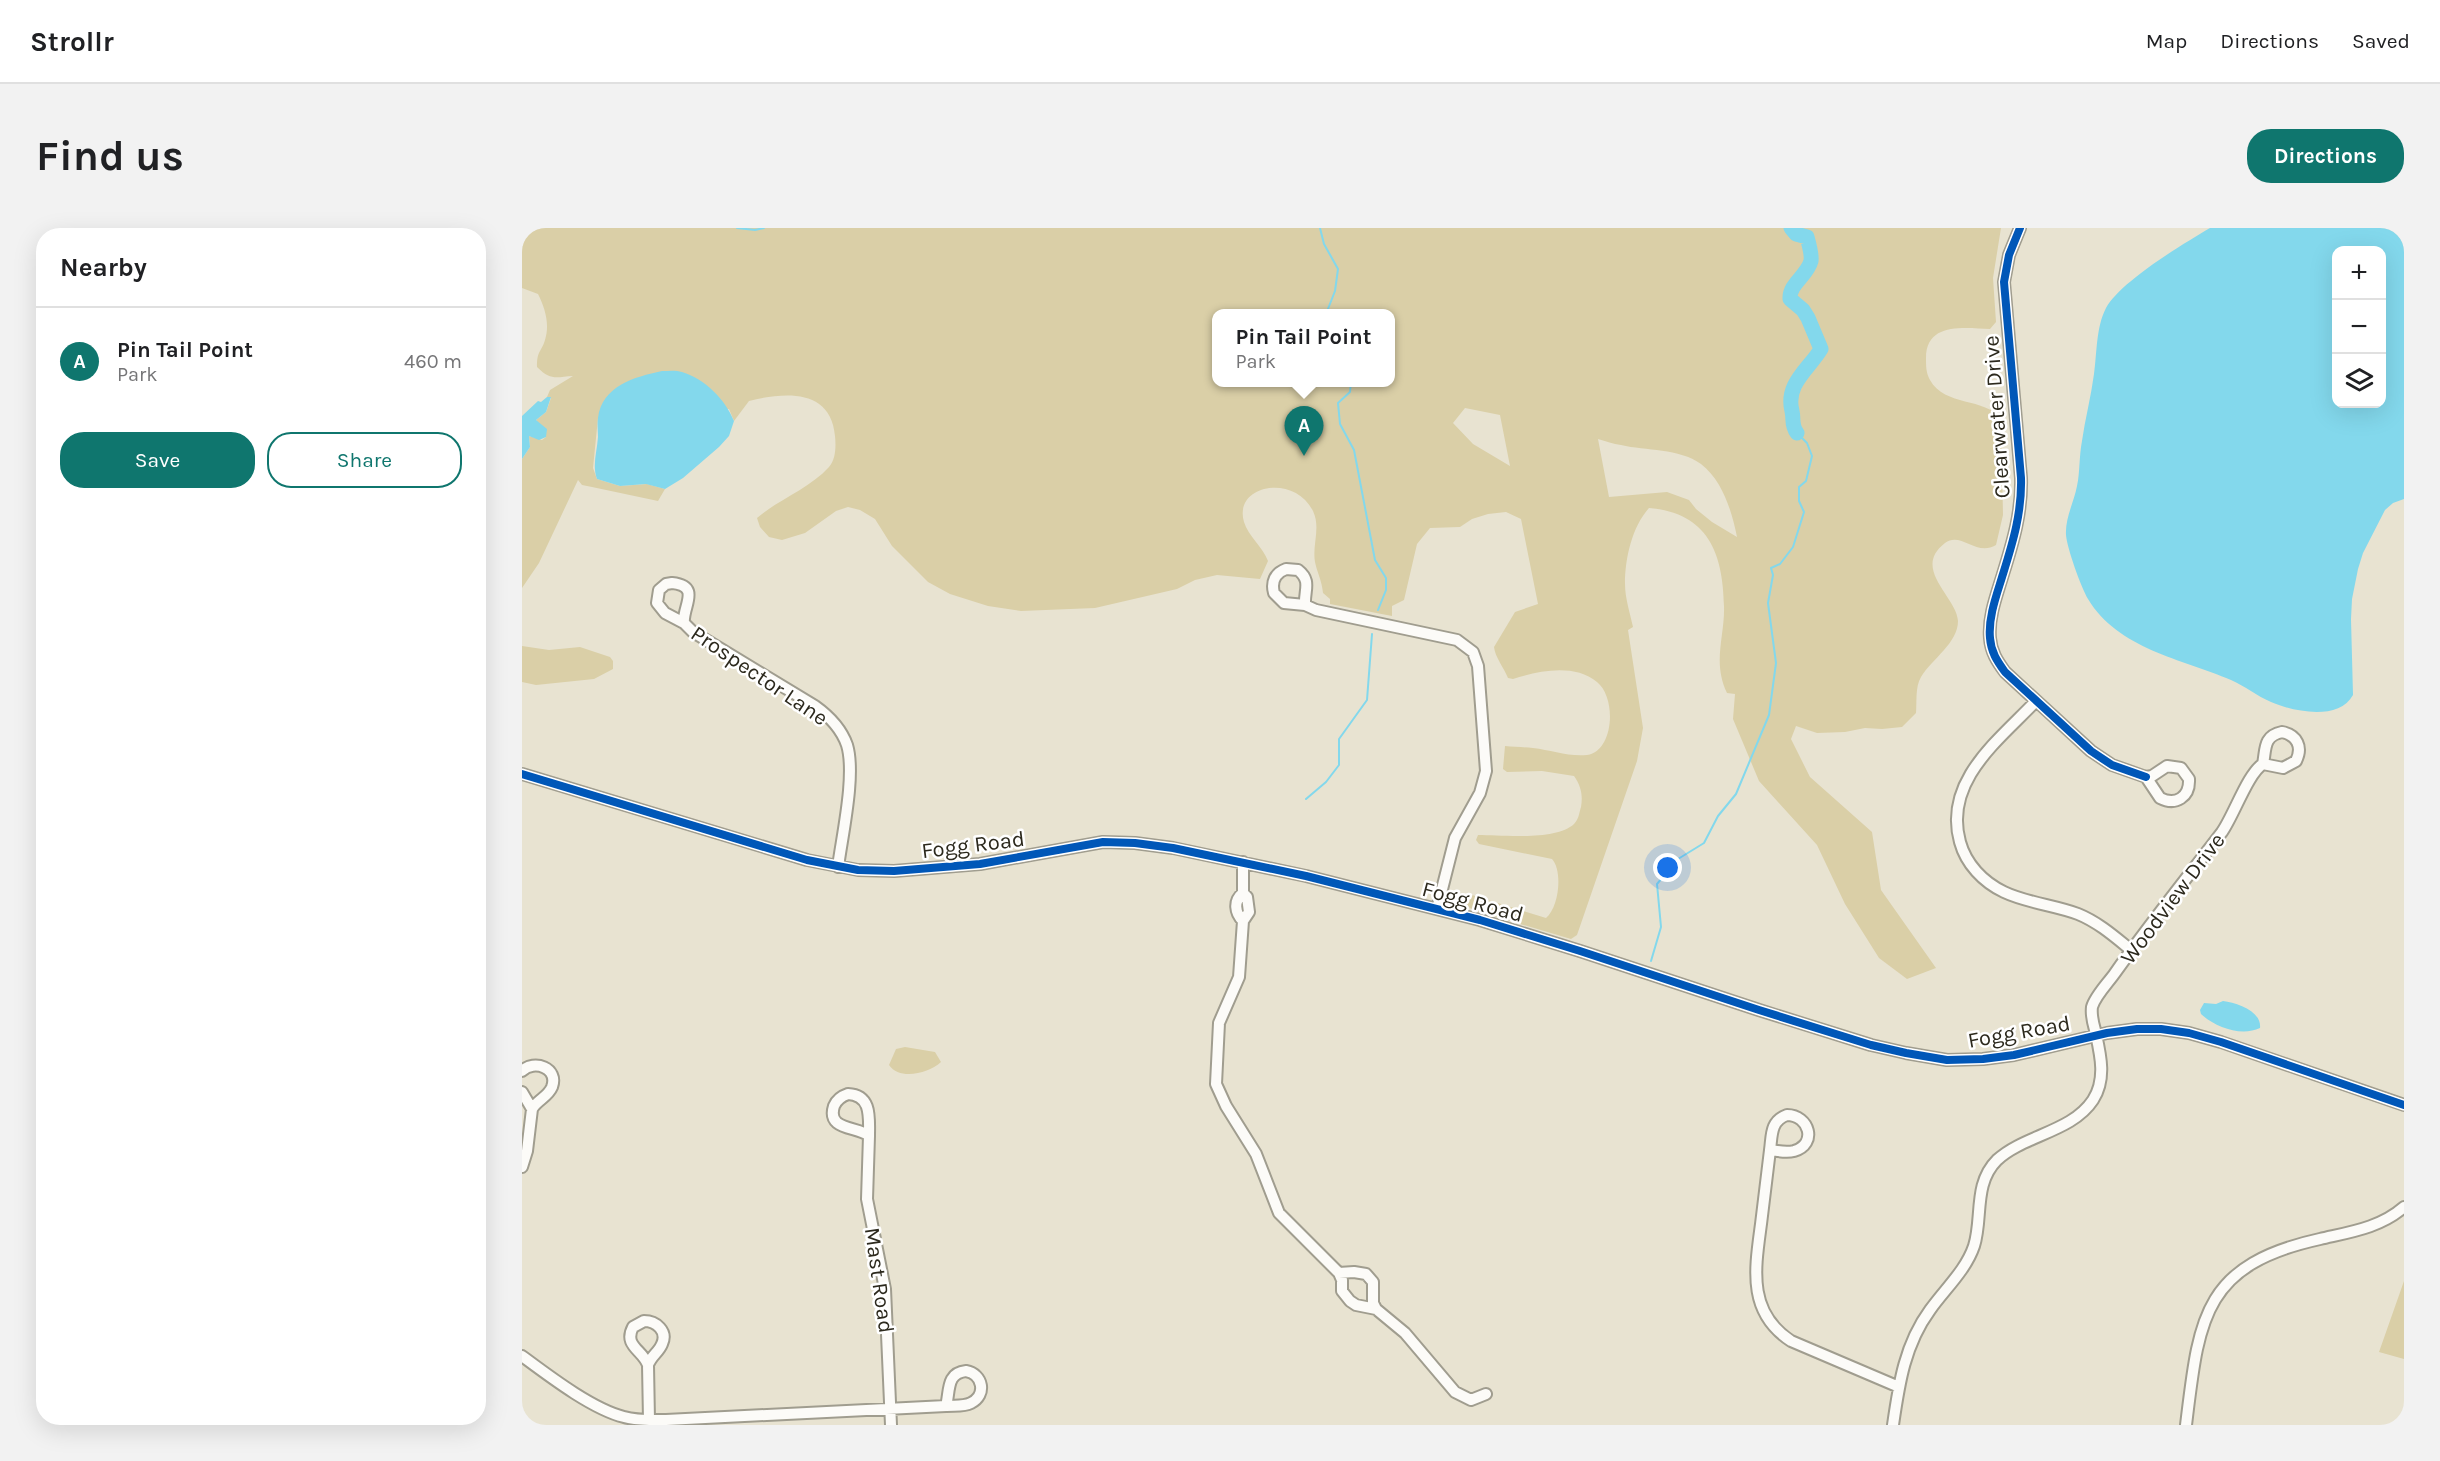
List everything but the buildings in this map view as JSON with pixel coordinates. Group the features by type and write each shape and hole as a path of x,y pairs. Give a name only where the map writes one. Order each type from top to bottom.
{"street":[{"name":"Clearwater Drive","path":"2020,228 2009,255 2004,282 2022,478 2022,501 2017,530 1993,613 1990,638 1996,660 2010,677 2036,701 2098,756 2120,768 2146,777"},
{"path":"1305,605 1316,610 1457,640 1469,648 1475,657 1482,689 1485,778 1480,793 1455,838 1437,909"},
{"name":"Prospector Lane","path":"684,622 693,632 815,706 832,720 841,733 848,753 849,771 838,867"},
{"path":"2036,701 1981,759 1964,783 1958,801 1956,820 1963,850 1974,870 1993,886 2012,895 2080,915 2131,950"},
{"name":"Woodview Drive","path":"1893,1425 1904,1363 1919,1327 1964,1266 1973,1249 1980,1195 1991,1168 2005,1155 2079,1114 2095,1096 2100,1083 2101,1067 2092,1012 2094,1003 2131,950 2222,832 2232,817 2251,777 2262,764"},
{"name":"Fogg Road","path":"522,774 771,849 838,867 876,872 926,870 990,863 1092,843 1121,842 1173,848 1243,862 1437,909 1548,940 1673,984 1871,1045 1919,1056 1970,1060 1995,1058 2096,1035 2144,1029 2200,1035 2404,1105"},
{"path":"1243,862 1243,893 1249,903 1249,912 1243,921 1239,977 1219,1023 1216,1084 1226,1106 1256,1154 1279,1213 1339,1273 1342,1280 1342,1291 1350,1301 1356,1305 1376,1309"},
{"path":"522,1071 531,1065 539,1065 548,1070 552,1077 550,1090 532,1108 527,1151 522,1167"},
{"path":"522,1092 532,1108"},
{"name":"Mast Road","path":"869,1136 866,1189 885,1289 891,1425"},
{"path":"1770,1150 1756,1272 1757,1293 1765,1314 1777,1331 1791,1341 1899,1387"},
{"path":"2186,1425 2199,1333 2207,1313 2230,1280 2268,1253 2375,1225 2404,1207"},
{"path":"1339,1273 1358,1272 1369,1276 1374,1284 1373,1303 1376,1309 1405,1333 1455,1392 1471,1400 1486,1394"},
{"path":"522,1356 596,1405 621,1417 649,1420 946,1406"},
{"path":"648,1365 649,1420"}],"shaded area":[{"path":"522,228 2001,228 1993,278 1996,322 1990,329 1958,328 1939,333 1932,338 1926,358 1928,375 1937,389 1955,398 1985,407 2001,419 2003,515 1996,545 1982,548 1951,540 1936,553 1933,563 1934,573 1956,612 1957,629 1949,644 1921,677 1917,690 1916,713 1902,727 1817,733 1796,726 1791,739 1810,777 1872,832 1881,890 1936,968 1907,979 1879,958 1845,904 1817,845 1759,781 1733,719 1735,694 1727,693 1720,671 1724,606 1720,569 1708,539 1698,527 1685,518 1669,511 1649,508 1638,524 1631,543 1626,564 1625,589 1633,627 1628,630 1643,728 1637,761 1577,935 1571,939 1473,910 1464,904 1465,895 1472,895 1546,918 1554,906 1558,889 1558,872 1552,859 1479,844 1476,840 1478,835 1528,836 1555,833 1566,829 1578,818 1582,803 1581,791 1574,776 1542,771 1507,772 1503,769 1505,746 1587,755 1596,751 1603,744 1610,723 1608,700 1597,682 1588,676 1578,672 1556,670 1513,679 1508,678 1496,655 1494,647 1515,612 1538,604 1521,519 1506,512 1472,519 1460,527 1430,528 1417,544 1404,600 1392,606 1392,616 1330,604 1330,599 1323,593 1315,562 1316,524 1313,511 1304,499 1293,491 1280,488 1267,488 1256,492 1247,499 1243,509 1246,527 1268,561 1260,579 1217,575 1195,580 1177,589 1095,608 1021,611 988,606 950,594 928,582 892,546 875,519 860,510 848,507 836,511 805,533 782,540 769,537 760,527 757,518 821,475 829,467 834,456 835,436 832,420 825,409 815,401 791,395 749,401 734,421 729,409 598,418 593,468 597,479 620,486 647,484 665,489 658,501 582,485 578,480 539,563 522,588 522,459 530,447 529,436 542,440 546,437 536,420 546,412 551,398 547,397 550,390 573,376 550,376 537,367 538,354 544,344 547,328 546,316 538,294 522,288","holes":["1465,408 1500,415 1510,466 1473,444 1453,423","1598,439 1618,445 1683,455 1701,464 1721,488 1737,537 1712,522 1689,500 1667,492 1609,497"]},
{"path":"522,646 549,650 580,647 610,657 613,661 613,669 594,679 536,685 522,682"},
{"path":"905,1047 935,1052 941,1062 915,1074 900,1073 889,1065 896,1049"},
{"path":"2404,1281 2404,1359 2379,1352"}],"water":[{"path":"2210,228 2404,228 2404,499 2393,503 2385,510 2363,553 2352,599 2353,695 2338,708 2315,712 2281,706 2231,680 2134,641 2116,630 2101,616 2088,599 2078,577 2066,535 2067,522 2078,481 2081,447 2103,315 2114,297 2125,286 2169,253"},
{"path":"662,371 677,371 690,375 713,391 725,405 734,421 729,436 683,478 665,489 646,484 620,486 597,479 595,464 598,420 606,398 630,380"},
{"path":"551,397 546,412 536,420 547,429 546,437 539,440 529,436 530,447 522,459 522,416 538,401 541,402"},
{"path":"2223,1001 2248,1009 2257,1017 2260,1028 2253,1031 2237,1031 2221,1027 2201,1014 2200,1010 2204,1003 2216,1004"}],"waterway":[{"path":"737,228 755,230 764,228"},
{"path":"1320,228 1324,244 1338,269 1335,291 1328,309"},
{"path":"1791,228 1796,234 1807,237 1811,261 1792,289 1790,299 1803,310 1808,318 1821,349 1799,377 1792,393 1793,425 1797,433"},
{"path":"1350,387 1350,392 1338,403 1340,424 1354,450 1375,560 1386,578 1386,590 1378,610"},
{"path":"1651,961 1661,927 1657,884 1678,859 1704,843 1718,816 1736,794 1769,715 1776,663 1768,603 1773,575 1771,568 1780,564 1793,547 1804,512 1799,501 1799,487 1806,481 1812,456 1807,443 1797,433"},
{"path":"1306,799 1326,782 1339,765 1339,739 1367,700 1372,634"}],"cycle path":[{"path":"2020,228 2009,255 2004,282 2021,491 2013,539 1992,614 1990,630 1992,648 2005,672 2091,751 2112,765 2146,777"},
{"path":"522,774 807,860 858,870 894,871 980,864 1103,842 1173,848 1306,876 1480,920 1871,1045 1906,1053 1947,1060 1983,1059 2014,1055 2107,1033 2161,1029 2189,1033 2221,1042 2404,1105"}],"place":[{"name":"Pin Tail Point","path":"1304,456"}]}
